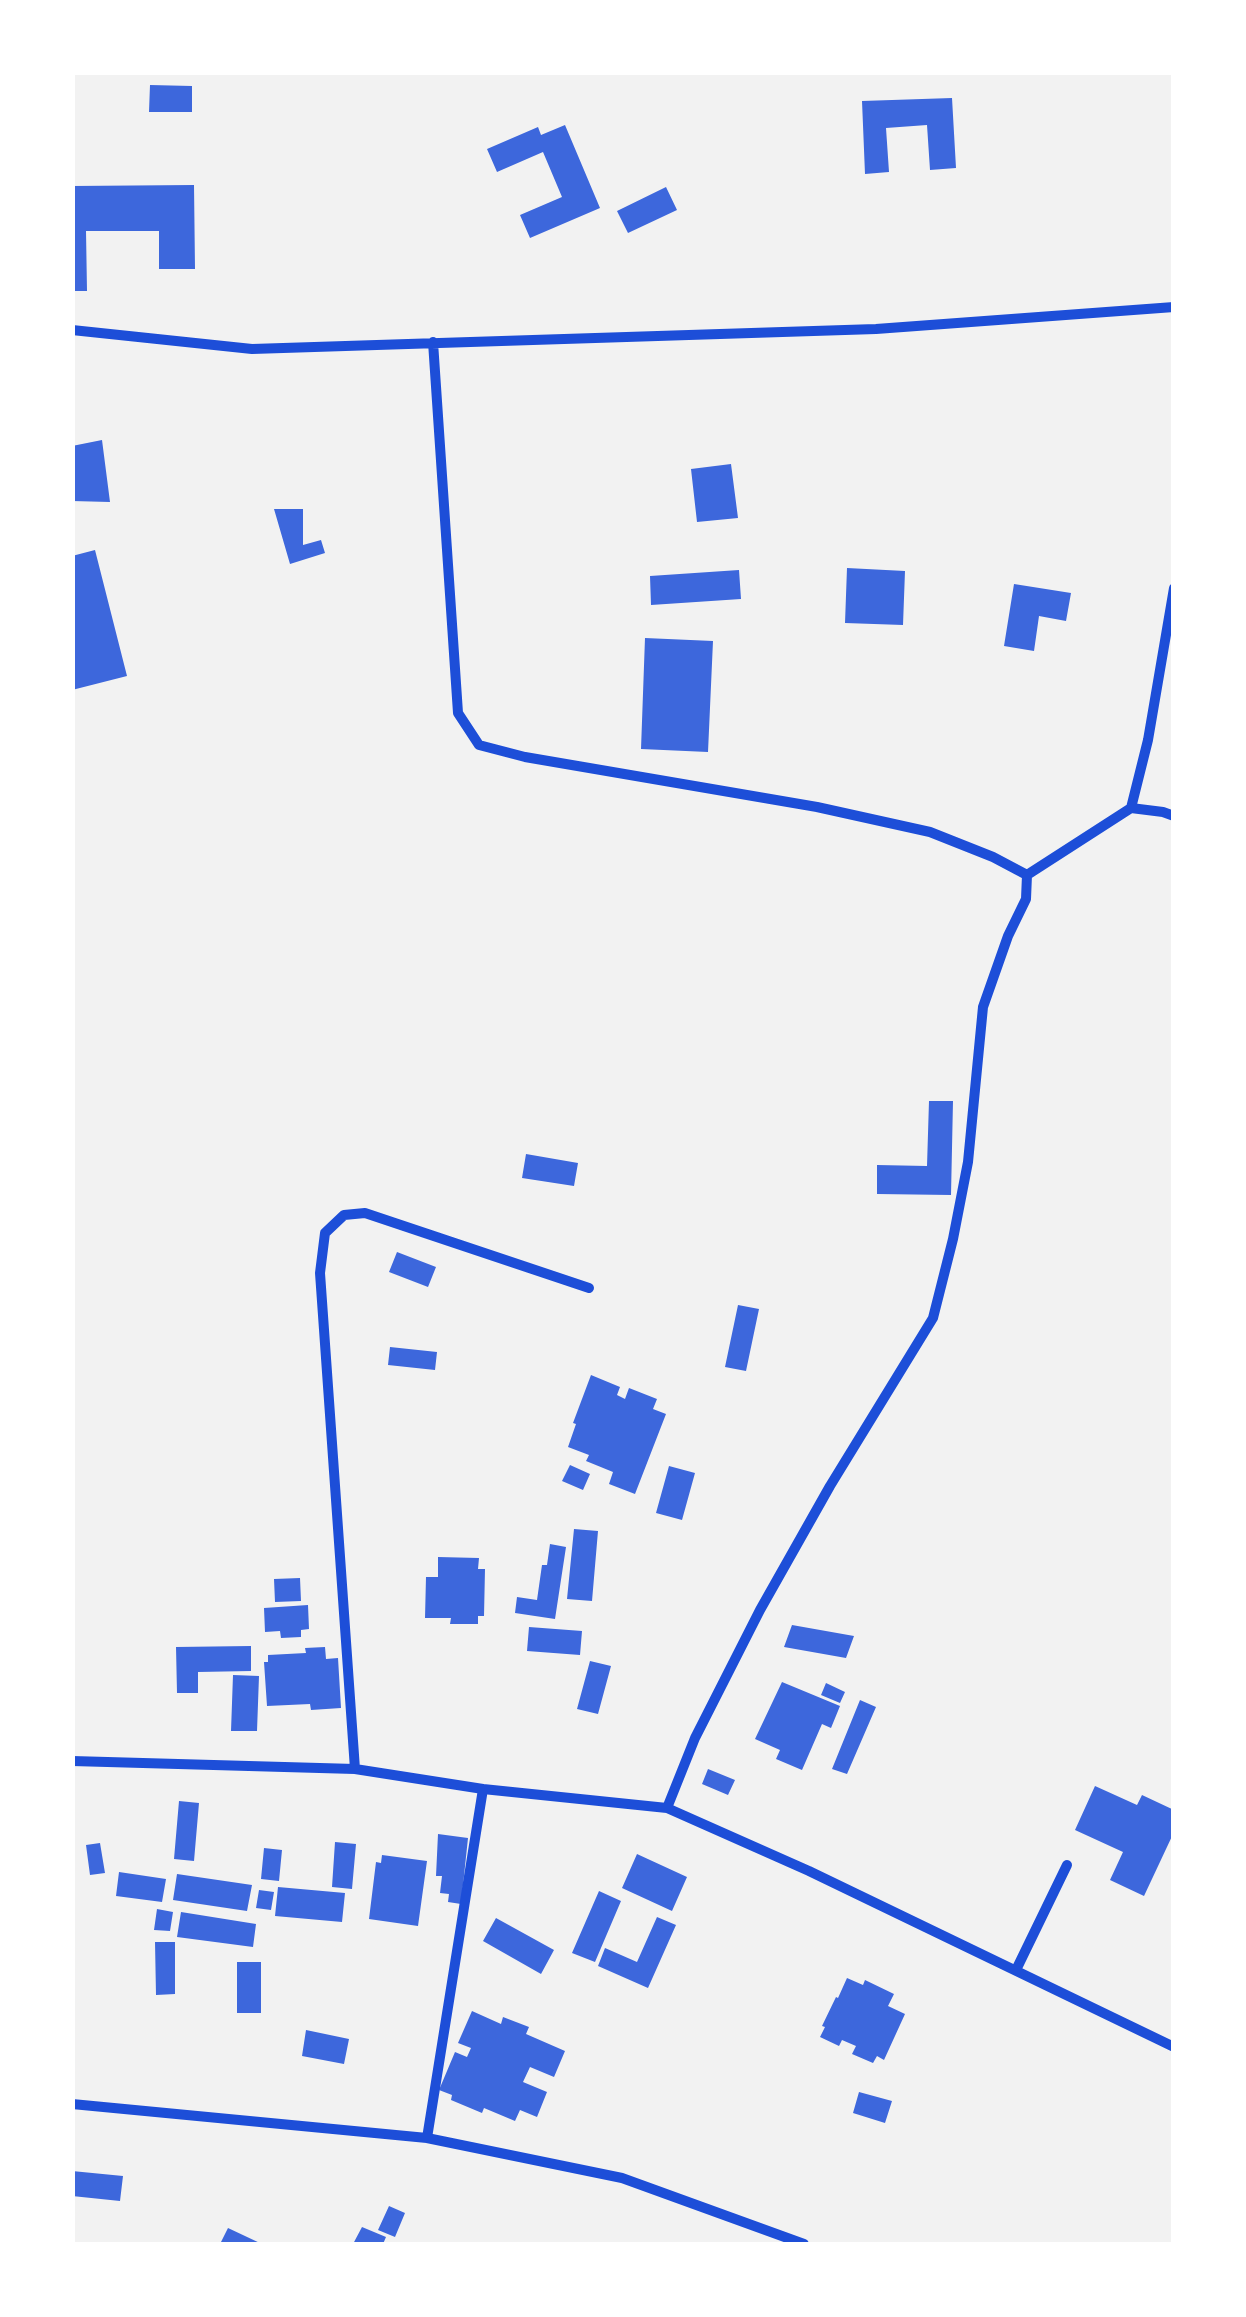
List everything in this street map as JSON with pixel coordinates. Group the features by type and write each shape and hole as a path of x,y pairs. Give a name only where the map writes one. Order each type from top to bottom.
{"street":[{"path":"72,330 252,348 876,329 1174,307"},
{"path":"432,342 458,713 479,745 525,757 817,808 930,832 1027,875"},
{"path":"1131,808 1148,740 1174,588"},
{"path":"1027,875 1131,808 1174,816"},
{"path":"666,1808 695,1738 760,1610 933,1318 968,1162 983,1007 1008,936 1026,900 1027,875"},
{"path":"355,1769 320,1273 325,1232 344,1215 364,1213 588,1288"},
{"path":"72,1761 355,1769 483,1789 666,1808 809,1871 1174,2047"},
{"path":"427,2138 483,1789"},
{"path":"1016,1970 1067,1865"},
{"path":"72,2104 427,2138 622,2178 804,2244"}],"building":[{"path":"150,85 192,86 192,112 149,112"},
{"path":"952,98 956,168 930,170 927,125 886,128 889,172 865,174 862,101"},
{"path":"565,125 600,208 530,238 520,215 562,197 543,152 497,172 487,149 538,127 541,135"},
{"path":"194,185 195,269 159,269 159,231 86,231 87,291 72,291 72,186"},
{"path":"666,187 677,210 628,233 617,211"},
{"path":"102,440 110,502 72,501 72,446"},
{"path":"731,464 738,518 697,522 691,469"},
{"path":"274,509 303,509 303,545 321,540 325,553 290,564"},
{"path":"95,550 127,676 72,690 72,556"},
{"path":"847,568 905,571 903,625 845,623"},
{"path":"739,570 741,599 651,605 650,576"},
{"path":"1014,584 1071,593 1066,621 1039,616 1034,651 1004,646"},
{"path":"645,638 713,641 708,752 641,749"},
{"path":"929,1101 953,1101 951,1195 877,1194 877,1165 927,1166"},
{"path":"526,1154 578,1163 574,1186 522,1178"},
{"path":"397,1252 436,1267 428,1287 389,1272"},
{"path":"738,1305 759,1309 746,1371 725,1367"},
{"path":"390,1347 437,1352 435,1370 388,1365"},
{"path":"591,1375 620,1387 617,1395 625,1399 629,1388 657,1399 653,1409 666,1414 635,1494 609,1484 613,1472 586,1461 589,1455 568,1447"},
{"path":"570,1465 590,1474 583,1490 562,1481"},
{"path":"669,1466 695,1473 682,1520 656,1513"},
{"path":"574,1529 598,1531 592,1601 567,1599"},
{"path":"550,1544 566,1547 555,1619 515,1613 517,1597 537,1600 542,1565 547,1565"},
{"path":"438,1557 479,1558 478,1569 485,1569 484,1616 478,1616 478,1624 450,1624 451,1618 425,1618 426,1577 438,1577"},
{"path":"300,1578 301,1601 275,1602 274,1579"},
{"path":"308,1605 309,1629 301,1630 301,1637 281,1638 280,1631 265,1632 264,1608"},
{"path":"792,1625 854,1636 846,1658 784,1647"},
{"path":"529,1627 582,1631 580,1655 527,1651"},
{"path":"251,1646 251,1671 198,1672 198,1693 177,1693 176,1647"},
{"path":"325,1647 326,1659 338,1658 341,1708 311,1710 310,1704 267,1706 264,1662 268,1662 268,1655 306,1653 305,1648"},
{"path":"590,1661 611,1666 598,1714 577,1709"},
{"path":"233,1675 259,1676 257,1731 231,1731"},
{"path":"782,1682 840,1706 831,1728 822,1724 802,1770 776,1759 780,1750 755,1739"},
{"path":"826,1683 845,1692 840,1703 821,1695"},
{"path":"860,1700 876,1707 847,1774 832,1769"},
{"path":"708,1769 735,1780 728,1795 702,1784"},
{"path":"1095,1786 1137,1805 1142,1795 1174,1810 1174,1832 1144,1896 1110,1880 1123,1852 1075,1830"},
{"path":"179,1801 199,1803 194,1861 174,1859"},
{"path":"438,1834 468,1838 461,1904 448,1902 449,1894 440,1893 442,1876 436,1876"},
{"path":"335,1842 356,1844 352,1889 332,1887"},
{"path":"100,1843 105,1873 90,1875 86,1845"},
{"path":"264,1848 282,1850 279,1881 261,1879"},
{"path":"637,1854 687,1877 672,1911 622,1888"},
{"path":"382,1855 427,1861 418,1926 369,1919 376,1862 381,1863"},
{"path":"119,1872 166,1879 162,1902 116,1896"},
{"path":"177,1874 252,1885 247,1911 173,1900"},
{"path":"278,1887 345,1893 342,1922 275,1916"},
{"path":"259,1890 274,1892 271,1910 256,1908"},
{"path":"599,1891 621,1901 595,1962 572,1953"},
{"path":"157,1909 173,1912 170,1931 154,1930"},
{"path":"181,1912 256,1924 253,1947 177,1937"},
{"path":"657,1917 676,1925 648,1988 598,1966 605,1948 637,1962"},
{"path":"496,1918 554,1950 541,1974 483,1941"},
{"path":"155,1942 175,1942 175,1994 156,1995"},
{"path":"237,1962 261,1962 261,2013 237,2013"},
{"path":"847,1978 863,1985 865,1980 894,1994 888,2006 905,2014 884,2060 877,2056 873,2063 852,2054 856,2046 842,2040 839,2046 820,2037"},
{"path":"472,2011 501,2024 503,2017 529,2027 526,2034 565,2051 554,2077 530,2067 523,2082 547,2092 537,2117 520,2110 515,2121 484,2108 482,2113 451,2100 452,2095 439,2090 455,2052 467,2057 471,2048 458,2043"},
{"path":"306,2030 349,2039 344,2064 302,2056"},
{"path":"859,2092 892,2101 885,2123 853,2113"},
{"path":"72,2171 123,2176 120,2201 72,2196"},
{"path":"389,2206 405,2213 395,2237 378,2230"},
{"path":"362,2227 386,2237 383,2244 353,2244"},
{"path":"228,2228 262,2244 220,2244"}]}
